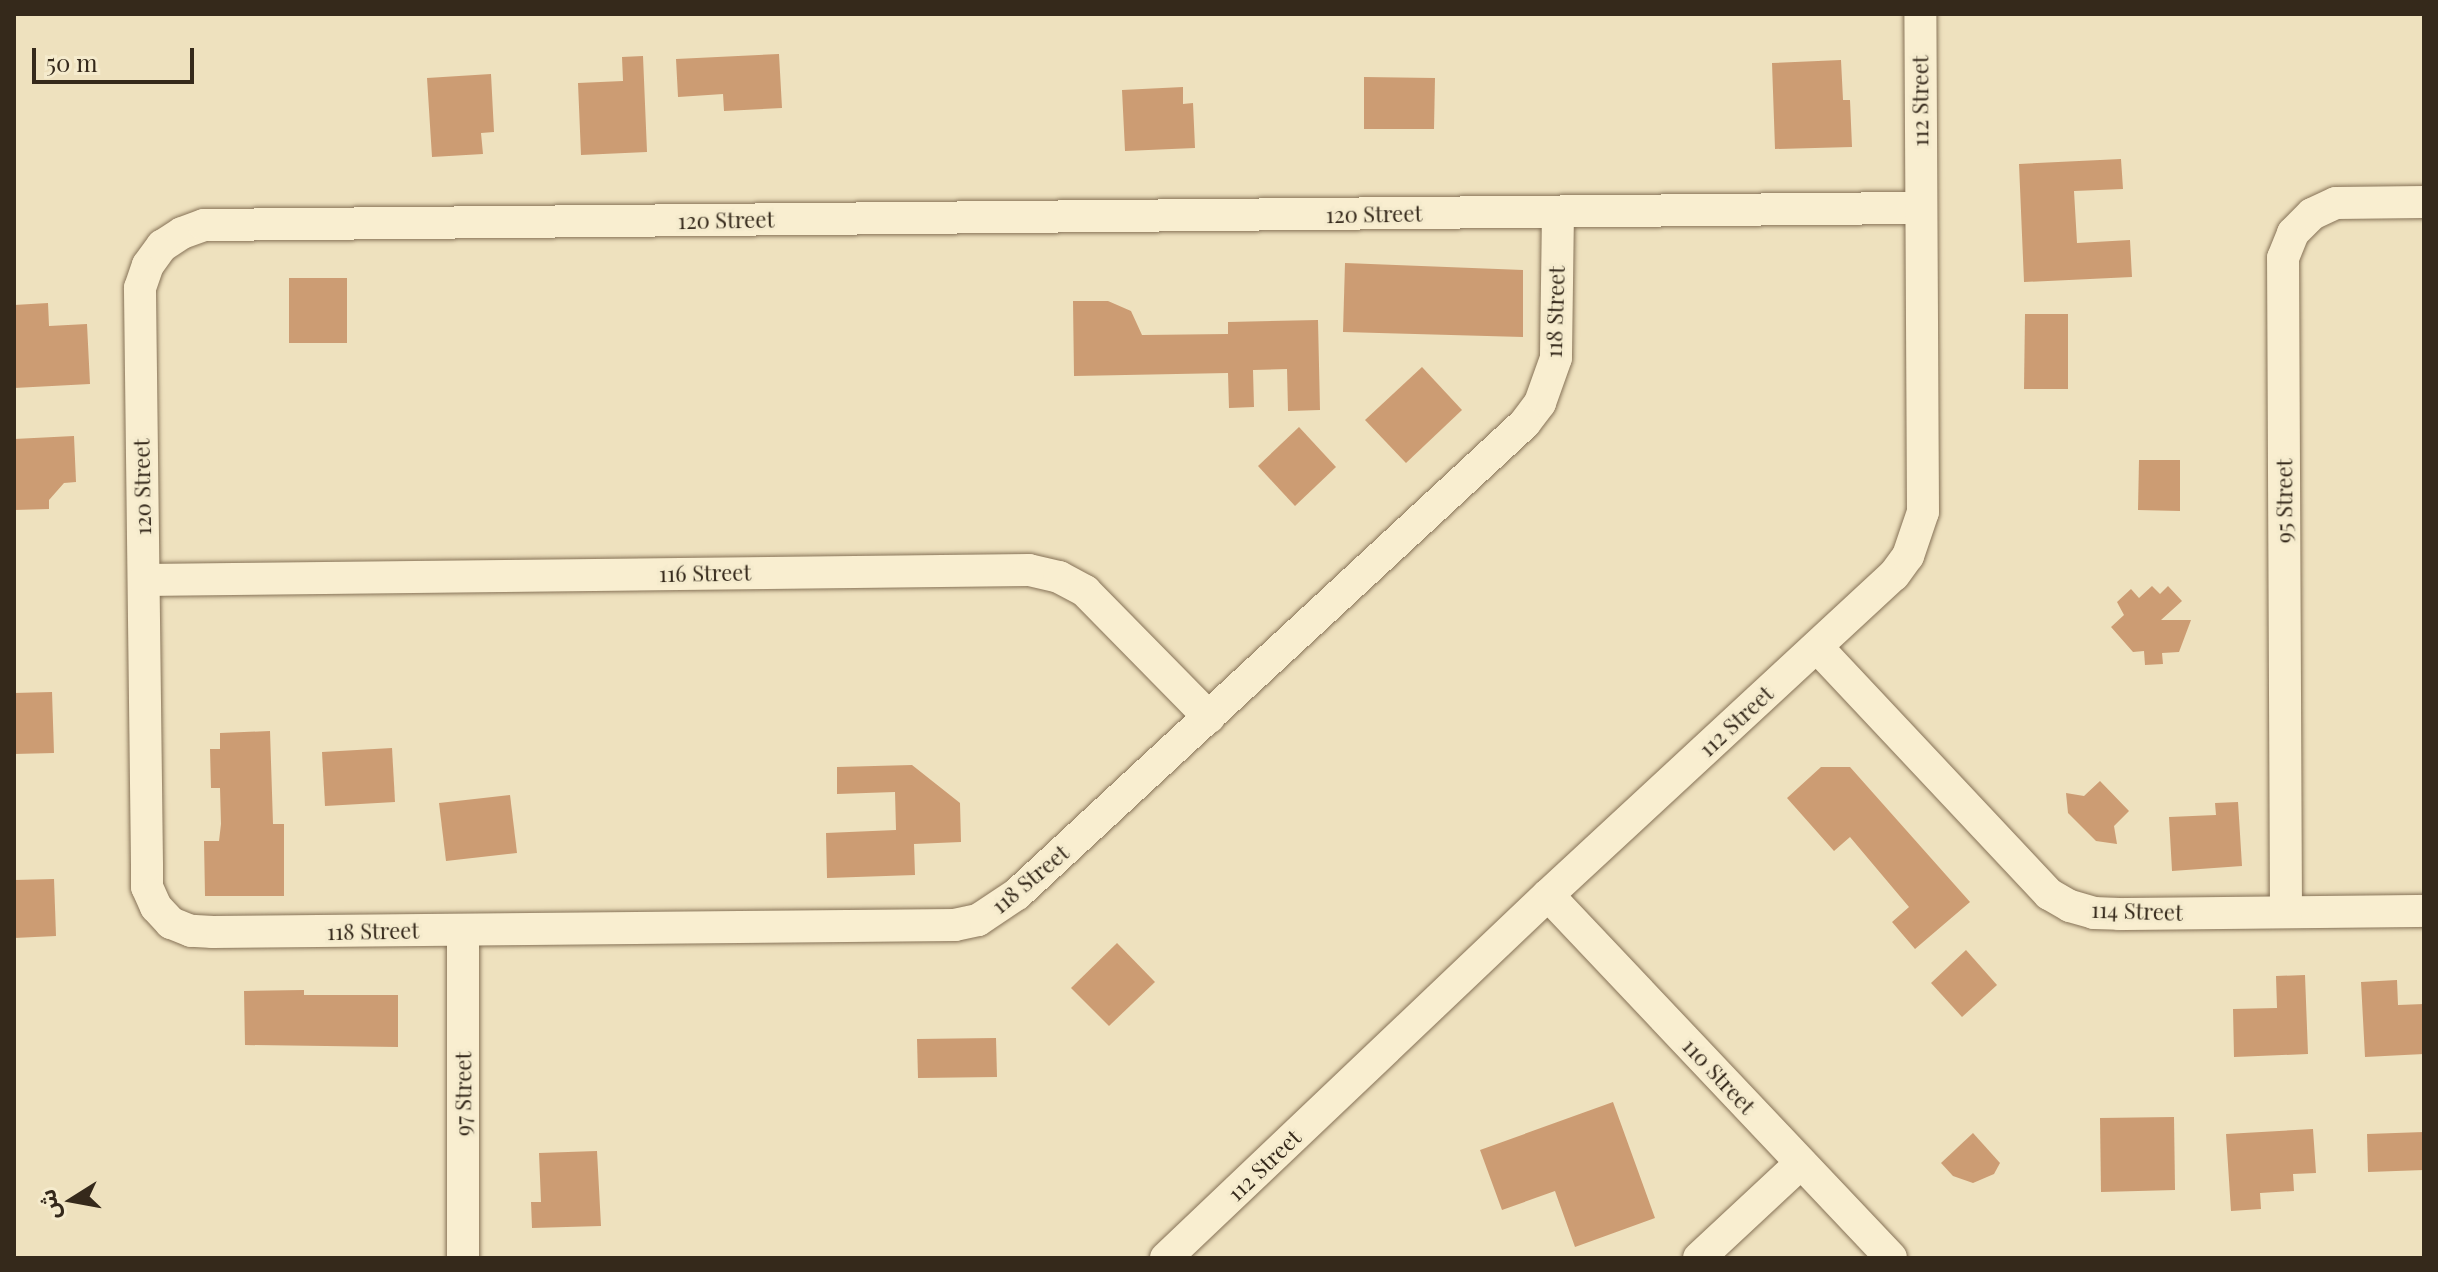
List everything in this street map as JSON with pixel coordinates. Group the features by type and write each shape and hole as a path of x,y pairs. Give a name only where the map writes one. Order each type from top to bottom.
{"street":[{"name":"112 Street","path":"1166,1258 1193,1244 1548,895 1894,575 1918,535 1923,512 1920,14"},
{"name":"95 Street","path":"2286,912 2283,258 2293,233 2312,214 2336,203 2424,202"},
{"name":"120 Street","path":"147,865 140,288 148,265 162,246 182,233 204,225 1921,208"},
{"name":"118 Street","path":"147,865 147,887 156,907 171,923 191,931 955,925 978,920 1017,894 1525,423 1540,403 1556,358 1558,212"},
{"name":"116 Street","path":"144,580 1029,570 1059,577 1085,591 1209,717"},
{"name":"114 Street","path":"1817,647 2040,885 2070,906 2094,913 2424,911"},
{"name":"110 Street","path":"1548,895 1891,1258"},
{"name":"97 Street","path":"463,930 463,1258"},
{"path":"1699,1258 1801,1163"}],"building":[{"path":"779,54 782,108 724,111 723,94 678,97 676,59"},
{"path":"643,56 647,152 581,155 578,83 623,81 622,57"},
{"path":"1841,60 1843,100 1850,100 1852,147 1775,149 1772,63"},
{"path":"491,74 494,132 481,133 483,154 432,157 427,78"},
{"path":"1364,77 1435,78 1434,129 1364,129"},
{"path":"1183,87 1183,104 1193,103 1195,148 1125,151 1122,90"},
{"path":"2121,159 2123,189 2074,191 2077,243 2130,240 2132,277 2024,282 2019,164"},
{"path":"1345,263 1523,270 1523,337 1343,332"},
{"path":"289,278 347,278 347,343 289,343"},
{"path":"1073,301 1108,301 1131,311 1142,335 1228,334 1228,322 1318,320 1320,410 1288,411 1287,369 1253,370 1254,407 1229,408 1228,373 1074,376"},
{"path":"48,303 49,326 87,324 90,384 14,388 14,305"},
{"path":"2025,314 2068,314 2068,389 2024,389"},
{"path":"1422,367 1462,410 1406,463 1365,420"},
{"path":"1299,427 1336,467 1295,506 1258,466"},
{"path":"74,436 76,482 64,483 49,500 49,509 14,510 14,439"},
{"path":"2139,460 2180,460 2180,511 2138,510"},
{"path":"2152,586 2160,594 2168,586 2182,601 2161,620 2191,620 2179,652 2162,653 2163,664 2145,665 2144,651 2133,652 2111,627 2124,615 2117,602 2131,589 2139,598"},
{"path":"52,692 54,753 14,754 14,693"},
{"path":"270,731 273,824 284,824 284,896 205,896 204,841 219,841 221,824 220,788 211,788 210,749 220,749 220,733"},
{"path":"392,748 395,802 325,806 322,752"},
{"path":"912,765 960,803 961,842 914,844 915,875 827,878 826,833 896,830 895,792 837,794 837,767"},
{"path":"1821,767 1850,767 1970,902 1915,949 1892,922 1909,907 1850,837 1834,851 1787,798"},
{"path":"2100,781 2129,811 2114,826 2117,844 2096,841 2068,813 2066,793 2084,796"},
{"path":"510,795 517,853 446,861 439,803"},
{"path":"2238,802 2242,866 2172,871 2169,817 2216,815 2215,803"},
{"path":"54,879 56,936 14,938 14,880"},
{"path":"1117,943 1155,982 1109,1026 1071,988"},
{"path":"1966,950 1997,985 1962,1017 1931,983"},
{"path":"2305,975 2308,1054 2234,1057 2233,1009 2277,1008 2276,976"},
{"path":"2397,980 2398,1005 2424,1004 2424,1054 2365,1057 2361,982"},
{"path":"304,990 304,995 398,995 398,1047 245,1045 244,991"},
{"path":"996,1038 997,1077 918,1078 917,1039"},
{"path":"1613,1102 1655,1218 1575,1247 1555,1191 1502,1210 1480,1150"},
{"path":"2174,1117 2175,1190 2101,1192 2100,1118"},
{"path":"2313,1129 2316,1173 2293,1174 2294,1191 2260,1193 2261,1209 2231,1211 2226,1134"},
{"path":"2424,1132 2424,1170 2368,1172 2367,1134"},
{"path":"1973,1133 2000,1163 1994,1174 1973,1183 1953,1176 1941,1163"},
{"path":"597,1151 601,1226 532,1228 531,1202 541,1202 539,1153"}]}
